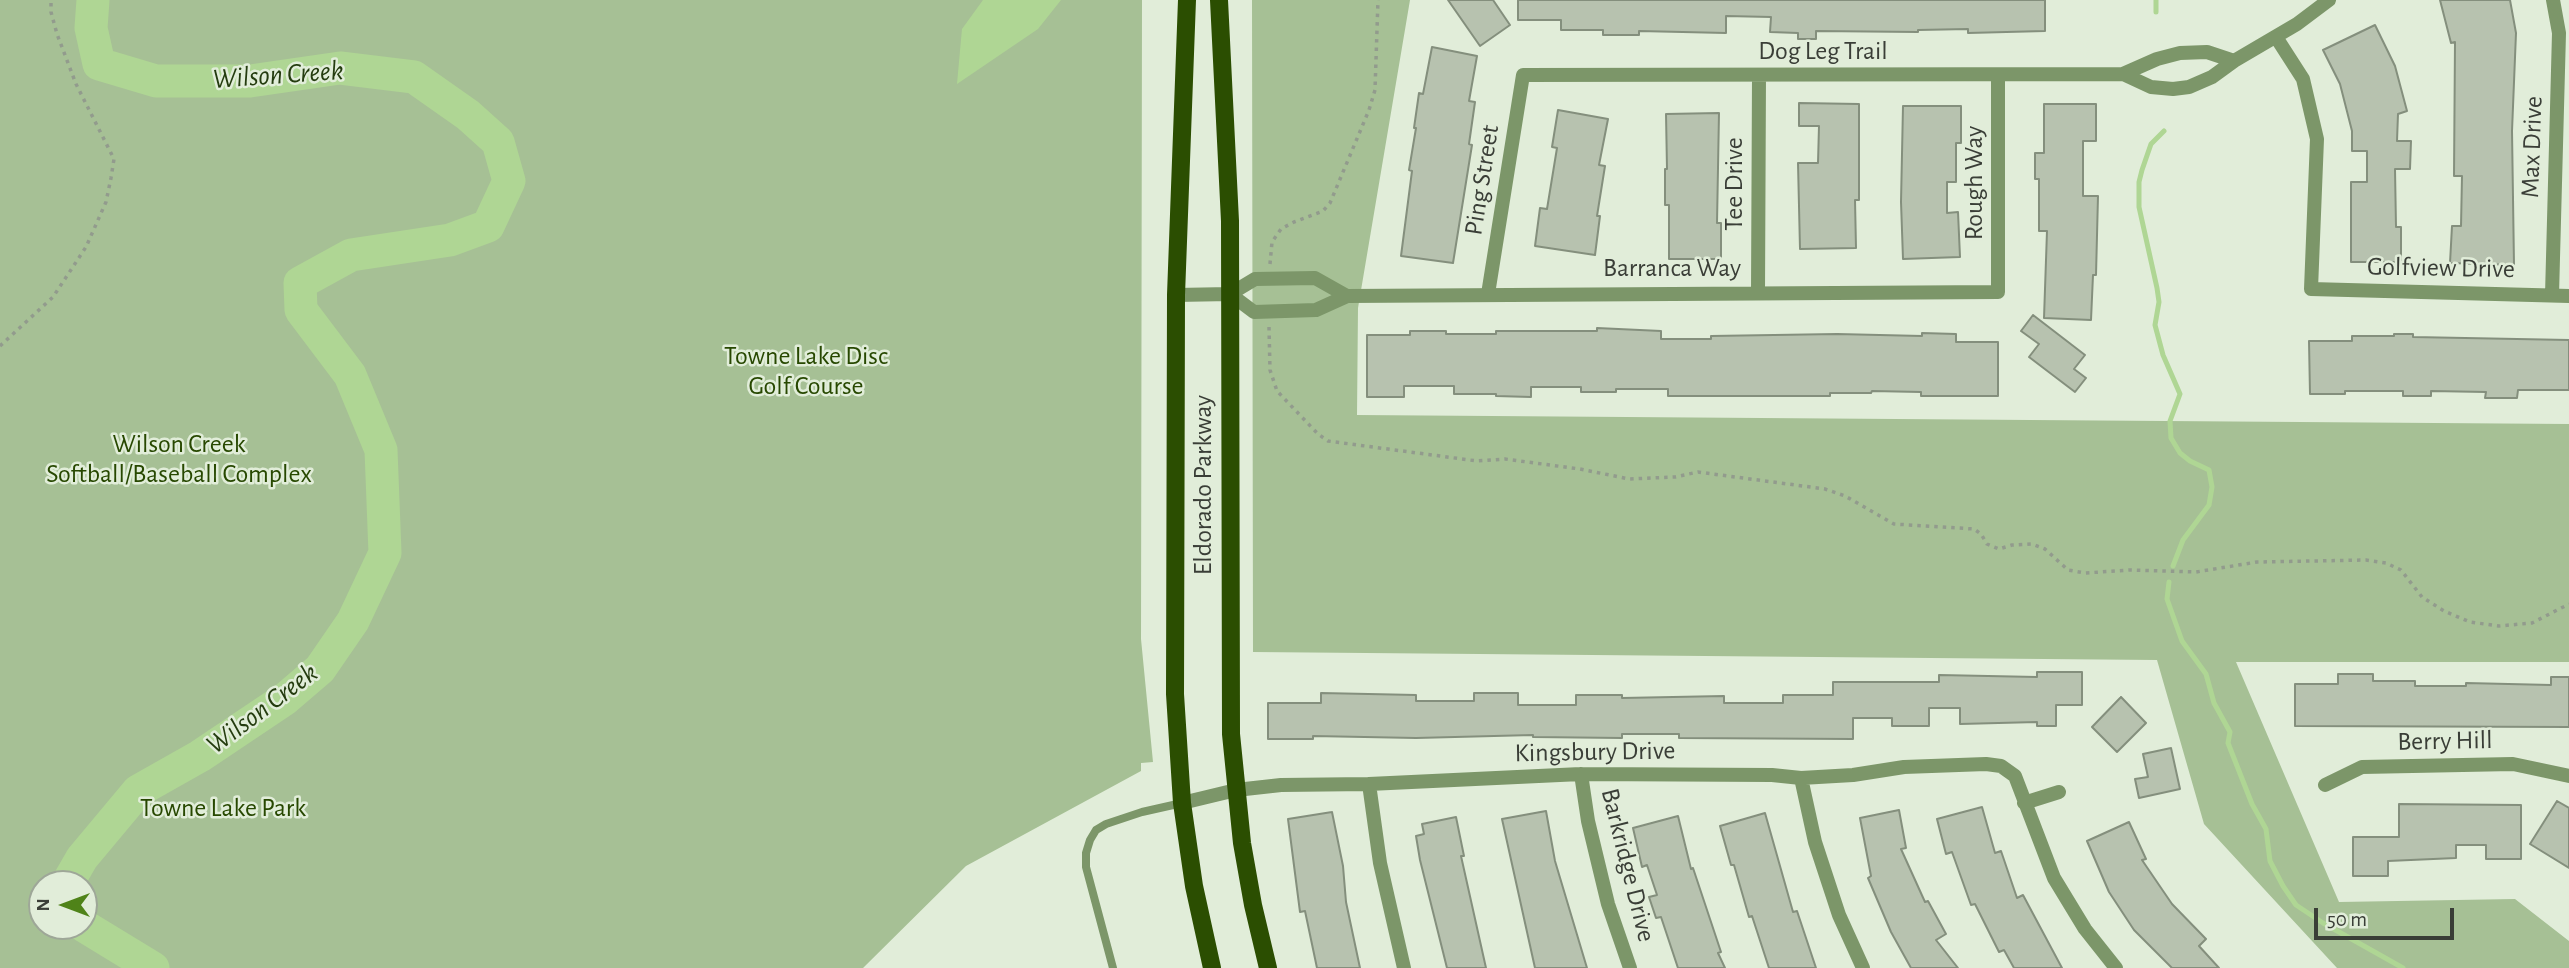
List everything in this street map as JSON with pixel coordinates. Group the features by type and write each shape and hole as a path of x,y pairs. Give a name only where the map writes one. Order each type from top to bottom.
{"main road":[{"name":"Eldorado Parkway","path":"1186,0 1176,295 1174,653 1182,803 1212,968"},
{"name":"Eldorado Parkway","path":"1219,0 1229,174 1229,667 1236,790 1253,905 1268,968"}],"street":[{"name":"Dog Leg Trail","path":"2123,74 2151,86 2172,89 2189,87 2212,77 2329,0"},
{"name":"Max Drive","path":"2552,295 2559,33 2553,0"},
{"name":"Golfview Drive","path":"2276,37 2303,79 2317,139 2311,289 2569,296"},
{"name":"Dog Leg Trail","path":"1524,75 2123,74 2157,59 2180,53 2207,52 2234,61"},
{"name":"Ping Street","path":"1488,294 1524,75"},
{"name":"Rough Way","path":"1998,75 1998,292"},
{"name":"Tee Drive","path":"1758,292 1759,76"},
{"path":"1176,295 1230,294 1255,279 1315,278 1347,296"},
{"name":"Barranca Way","path":"1230,294 1254,312 1316,310 1347,296 1998,292"},
{"name":"Kingsbury Drive","path":"1182,803 1236,790 1280,785 1369,784 1581,774 1772,775 1801,778 1853,775 1904,767 1986,764 2001,766 2015,776 2024,803"},
{"name":"Berry Hill","path":"2325,785 2362,767 2513,764 2569,776"},
{"name":"Barkridge Drive","path":"1581,774 1588,821 1608,904 1630,968"},
{"path":"1801,778 1815,842 1835,903 1863,968"},
{"path":"1369,784 1380,863 1404,968"},
{"path":"2059,792 2024,803 2054,878 2085,929 2116,968"}],"lane":[{"path":"1113,968 1086,867 1090,840 1096,830 1106,824 1182,803"}],"path":[{"path":"0,346 53,297 86,247 106,202 114,159 76,85 57,34 51,0"},
{"path":"1270,258 1272,242 1281,229 1323,211 1330,203 1369,110 1375,90 1378,0"},
{"path":"1269,323 1270,370 1278,391 1318,434 1328,441 1477,461 1505,459 1629,479 1675,477 1698,472 1825,489 1845,496 1894,524 1974,529 1987,544 1999,549 2032,544 2045,549 2067,570 2085,573 2130,570 2196,572 2257,562 2366,560 2386,563 2401,570 2422,597 2444,611 2470,622 2499,626 2532,623 2569,604"}],"green space":[{"path":"0,0 1142,0 1141,639 1153,762 1141,763 1141,771 966,866 863,968 0,968"},
{"path":"1252,0 1410,0 1358,308 1357,415 2569,424 2569,662 2236,662 2339,902 2515,899 2569,941 2569,968 2337,968 2204,824 2157,660 1253,652"}],"shaded area":[{"path":"983,0 1061,0 1038,29 957,84 962,29"}],"building":[{"path":"1448,0 1493,0 1510,25 1480,46"},
{"path":"1518,0 2045,0 2045,31 1816,31 1816,39 1798,39 1798,33 1770,32 1771,17 1726,16 1726,33 1639,31 1639,35 1603,35 1603,30 1561,30 1561,20 1518,20"},
{"path":"2440,0 2510,0 2516,33 2512,131 2514,265 2450,263 2452,226 2461,226 2462,176 2454,176 2455,42 2451,43"},
{"path":"2375,25 2395,66 2407,111 2398,114 2397,141 2411,141 2410,169 2395,169 2396,227 2401,227 2401,262 2351,262 2351,182 2367,182 2367,151 2352,151 2352,131 2340,84 2323,50"},
{"path":"1432,47 1477,56 1469,101 1475,102 1469,144 1472,145 1453,263 1401,256 1419,93 1423,94"},
{"path":"1799,103 1859,104 1856,248 1800,249 1798,163 1818,163 1819,126 1799,126"},
{"path":"2044,104 2096,104 2096,141 2083,141 2083,196 2098,196 2096,275 2093,275 2091,320 2044,318 2047,231 2039,231 2039,179 2035,179 2035,153 2044,153"},
{"path":"1903,106 1961,106 1961,143 1956,143 1956,182 1947,182 1947,213 1958,212 1960,257 1903,259"},
{"path":"1558,110 1608,119 1599,165 1605,166 1597,216 1600,216 1595,255 1535,246 1540,208 1547,209 1557,148 1552,147"},
{"path":"1719,113 1717,223 1721,223 1721,259 1669,259 1669,205 1665,205 1666,114"},
{"path":"2033,315 2085,355 2074,369 2086,378 2075,392 2029,357 2039,344 2021,331"},
{"path":"1597,328 1661,331 1661,339 1711,339 1711,336 1956,334 1956,342 1998,342 1998,396 1921,396 1921,392 1872,391 1830,393 1830,396 1668,396 1668,389 1581,392 1581,387 1531,387 1531,397 1454,394 1454,386 1404,386 1404,397 1367,397 1367,335 1410,335 1410,331 1496,334 1496,331 1597,331"},
{"path":"2413,334 2413,337 2569,340 2569,390 2518,390 2517,398 2485,398 2486,392 2431,391 2431,396 2403,396 2403,391 2310,394 2309,341 2352,341 2352,336"},
{"path":"2037,672 2082,672 2082,705 2056,705 2056,726 2037,726 2037,722 1960,724 1960,708 1929,708 1929,726 1892,726 1892,718 1853,718 1853,739 1679,738 1679,734 1622,734 1622,738 1533,735 1416,738 1313,736 1313,739 1268,739 1268,703 1321,703 1321,693 1416,695 1416,701 1474,701 1474,693 1518,693 1518,705 1576,705 1576,695 1622,695 1622,698 1724,696 1724,703 1783,703 1783,695 1833,695 1833,682 1939,682 1939,675 2037,677"},
{"path":"2338,674 2373,674 2373,681 2415,681 2415,686 2466,686 2466,683 2551,685 2551,677 2569,677 2569,727 2295,726 2295,684 2338,684"},
{"path":"2121,697 2146,723 2117,752 2092,727"},
{"path":"2171,748 2180,789 2139,798 2135,779 2148,777 2143,754"},
{"path":"2557,801 2569,808 2569,868 2530,844"},
{"path":"2399,804 2521,805 2521,859 2486,859 2486,845 2456,845 2456,858 2388,861 2388,876 2353,876 2353,837 2399,837"},
{"path":"1982,807 1995,853 2001,851 2017,898 2023,895 2062,968 2014,968 2004,950 1999,952 1975,904 1971,905 1952,852 1946,854 1937,819"},
{"path":"1899,810 1906,848 1901,849 1925,902 1928,901 1946,934 1936,940 1958,968 1911,968 1891,932 1868,878 1871,876 1860,818"},
{"path":"1546,811 1555,861 1587,968 1535,968 1502,819"},
{"path":"1332,812 1343,866 1346,902 1360,968 1317,968 1305,911 1300,912 1288,819"},
{"path":"1765,813 1793,912 1797,911 1816,968 1769,968 1752,916 1749,917 1734,865 1731,865 1720,826"},
{"path":"1678,816 1691,869 1693,868 1725,968 1678,968 1661,917 1656,918 1649,897 1657,895 1647,865 1642,867 1633,828"},
{"path":"1456,817 1464,856 1461,856 1486,968 1447,968 1420,860 1416,836 1424,834 1422,824"},
{"path":"2129,822 2146,859 2142,860 2172,904 2206,939 2199,946 2219,968 2172,968 2134,930 2109,892 2087,841"}],"waterway":[{"name":"Wilson Creek","path":"75,870 138,791 200,756 285,699 320,669 353,621 385,553 381,450 350,375 301,310 300,283 351,255 450,240 488,226 509,181 498,142 468,115 414,77 340,68 250,81 156,81 99,64 91,28 93,0"},
{"path":"2156,0 2156,12"},
{"path":"2164,131 2151,144 2142,170 2139,207 2159,302 2155,325 2163,355 2180,394 2170,421 2171,438 2180,453 2209,470 2212,487 2209,505 2183,540 2173,566"},
{"path":"2169,582 2167,599 2182,641 2206,674 2214,703 2230,732 2228,743 2252,804 2266,829 2270,861 2283,886 2296,905 2403,968"},
{"name":"Wilson Creek","path":"98,935 153,968"}],"park label":[{"name":"Towne Lake Disc Golf Course","path":"806,371"},
{"name":"Wilson Creek Softball/Baseball Complex","path":"179,459"},
{"name":"Towne Lake Park","path":"223,808"}]}
